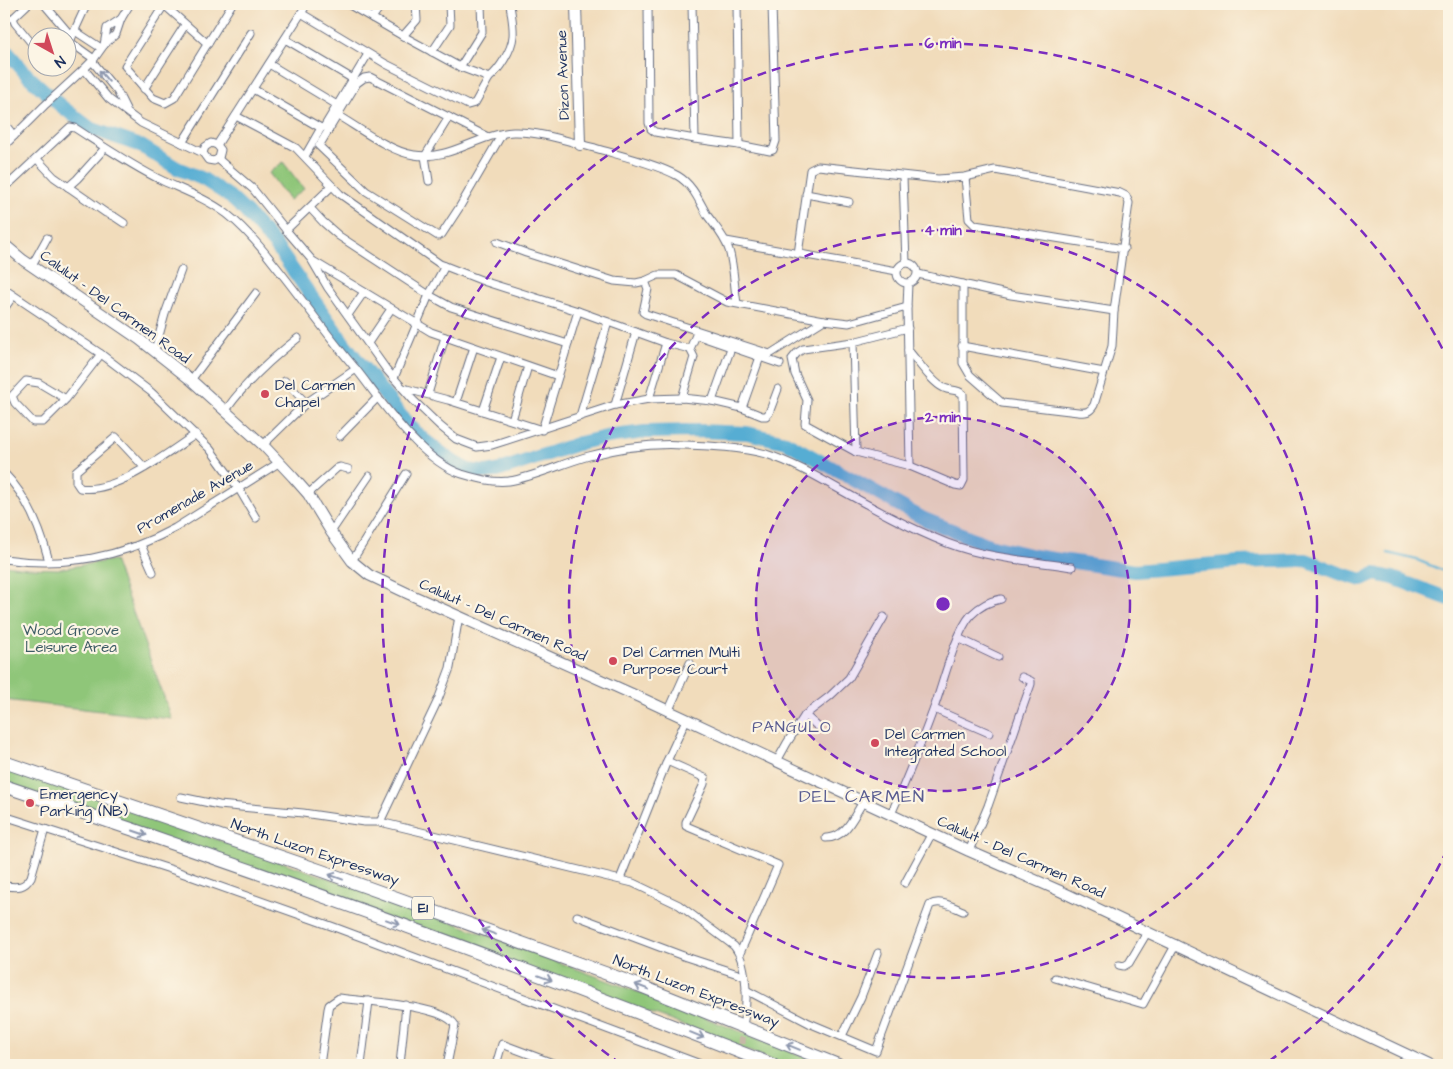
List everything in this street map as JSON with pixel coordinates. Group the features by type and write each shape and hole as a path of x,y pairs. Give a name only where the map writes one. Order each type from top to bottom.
{"highway":[{"name":"North Luzon Expressway","path":"4,762 322,871 629,982 838,1065"},
{"name":"E1","path":"4,786 312,893 627,1007 773,1065"}],"main road":[{"name":"Dizon Avenue","path":"576,4 580,144"},
{"name":"Calulut - Del Carmen Road","path":"4,244 155,350 226,410 280,462 308,494 331,532 352,561 374,577 891,814 969,852 1148,931 1429,1065"}],"street":[{"path":"28,4 14,18 15,23 28,39"},
{"path":"44,4 63,28"},
{"path":"76,28 86,4"},
{"path":"4,146 93,60 103,46 116,34 120,19 130,4"},
{"path":"208,44 163,4 125,64 125,68 153,98 165,103 170,101 208,44 232,4"},
{"path":"217,145 307,4"},
{"path":"348,4 460,67 489,78"},
{"path":"372,18 382,4"},
{"path":"402,36 417,20 416,4"},
{"path":"432,52 450,24 448,4"},
{"path":"460,67 482,32 481,4"},
{"path":"301,13 386,64 468,105 475,103 489,78 493,75 508,51 513,38 510,4"},
{"path":"648,4 649,123 651,129 655,132 739,145 764,151 773,150 776,141 772,4"},
{"path":"692,4 694,139"},
{"path":"737,4 739,145"},
{"path":"144,89 185,25"},
{"path":"182,144 251,33"},
{"path":"284,39 353,79"},
{"path":"78,41 103,46"},
{"path":"78,46 93,60 117,91 128,112"},
{"path":"304,156 321,128 324,127 368,54"},
{"path":"269,64 337,105"},
{"path":"84,69 109,99 141,122 203,153 208,160 214,161 218,159 221,153 214,143 208,144 203,153"},
{"path":"488,137 370,77 364,78 357,83 319,143 320,148 366,191 438,236 442,234 459,208 502,134"},
{"path":"253,89 321,128"},
{"path":"337,115 399,151 415,156 436,156 456,151 488,137 512,132 532,133 580,144 679,176 696,195 726,241 730,252 737,303"},
{"path":"236,116 296,148 352,204 445,266 486,282 578,311 666,343 690,349 694,357 682,398"},
{"path":"429,181 425,156 449,117"},
{"path":"4,123 14,136"},
{"path":"4,184 10,183 70,127 75,128 162,181 197,195 233,219 265,252 316,317 334,344 421,447 442,464 460,473 493,481 509,481 587,457 637,446 681,444 763,453 801,468 872,507 949,544 986,554 1072,567"},
{"path":"68,187 105,148"},
{"path":"37,159 54,177 106,213 124,223"},
{"path":"218,159 253,189 311,259 328,288 394,378 440,426 456,439 466,444 477,447 492,445 615,405 649,399 682,398 712,401 766,416 769,413 778,389"},
{"path":"798,254 810,170 814,166 903,177 938,179 965,177 994,170 1120,193 1126,196 1129,203 1114,311 1112,346 1094,405 1090,411 1085,413 1002,403 970,375 963,363 963,284"},
{"path":"903,177 906,263"},
{"path":"965,177 968,219 975,225 1124,249"},
{"path":"286,230 332,186"},
{"path":"806,194 849,202"},
{"path":"310,208 340,236 429,295 451,306 568,344"},
{"path":"32,265 47,238"},
{"path":"726,241 897,271"},
{"path":"497,242 614,281 636,283 646,282 658,275 676,275 727,302 824,320 849,323 907,307"},
{"path":"311,259 431,332 558,376"},
{"path":"906,263 913,264 918,274 915,280 908,283 901,281 897,271 900,266 906,263"},
{"path":"394,378 429,295 445,266"},
{"path":"155,350 165,314 181,270"},
{"path":"918,274 1011,295 1114,311"},
{"path":"646,282 648,289 643,312 646,314 770,354 824,320"},
{"path":"908,283 910,466"},
{"path":"4,289 100,354 151,392 210,449 239,489 256,518"},
{"path":"348,315 364,292"},
{"path":"191,380 256,294"},
{"path":"4,309 13,296"},
{"path":"368,343 391,309"},
{"path":"542,430 578,311"},
{"path":"580,416 608,322"},
{"path":"908,328 853,342 803,349 797,353 792,359 795,374 807,400 805,425 856,452 910,466 961,486 963,484 963,394 958,390 944,389 908,350"},
{"path":"615,405 636,332"},
{"path":"690,349 696,335 780,364"},
{"path":"428,394 445,337"},
{"path":"226,410 250,381 277,354 298,338"},
{"path":"853,342 856,452"},
{"path":"649,399 666,343"},
{"path":"962,346 1104,372"},
{"path":"456,402 474,348"},
{"path":"712,401 732,348"},
{"path":"66,400 34,381 26,381 12,396 15,403 33,422 43,422 66,400 100,354"},
{"path":"483,411 501,356"},
{"path":"742,408 760,357"},
{"path":"512,420 528,366"},
{"path":"263,445 306,403 356,369"},
{"path":"286,381 306,403"},
{"path":"402,387 456,402 542,430"},
{"path":"340,436 378,397"},
{"path":"145,468 116,437 76,471 75,476 80,488 87,489 126,478 145,468 196,434"},
{"name":"Promenade Avenue","path":"4,558 16,561 84,561 115,554 141,545 175,528 280,462"},
{"path":"308,494 337,468 348,469"},
{"path":"4,473 32,516 44,540 49,562"},
{"path":"352,561 406,474"},
{"path":"331,532 369,476"},
{"path":"4,487 13,486"},
{"path":"141,545 153,572"},
{"path":"891,814 934,709 958,638 971,616 990,601 1001,599"},
{"path":"380,822 438,700 450,668 459,616"},
{"path":"777,762 805,715 830,696 848,678 884,617"},
{"path":"958,638 998,657"},
{"path":"668,712 690,663"},
{"path":"969,852 988,806 1031,684 1031,681 1022,677"},
{"path":"934,709 989,733"},
{"path":"805,715 817,726"},
{"path":"620,879 667,761 686,720"},
{"path":"667,761 705,778 686,826 778,865 740,953 746,990 744,1020"},
{"path":"181,797 219,805 302,812 364,822 380,822 620,879 655,893 679,906 724,938 740,953"},
{"path":"826,838 832,838 844,832 863,802"},
{"path":"4,816 176,871 325,923 703,1065"},
{"path":"4,886 21,887 28,883 45,829"},
{"path":"905,883 932,833"},
{"path":"746,990 809,1023 876,1051 930,905 940,902 963,911"},
{"path":"577,916 686,957 744,976"},
{"path":"1119,965 1124,966 1129,963 1148,931"},
{"path":"1055,978 1143,1004 1176,944"},
{"path":"842,1036 861,997 878,953"},
{"path":"320,1065 329,1005 338,998 406,1005 449,1018 455,1025 447,1065"},
{"path":"361,1065 369,1002"},
{"path":"400,1065 406,1005"},
{"path":"496,1065 502,1044 545,1063 558,1065"}],"green space":[{"path":"283,162 304,189 289,200 269,173"},
{"name":"Wood Groove Leisure Area","path":"114,560 172,719 4,700 4,565 58,569"},
{"path":"4,766 412,907 675,1006 825,1065 784,1065 669,1020 4,782"}],"waterway":[{"path":"4,48 28,76 61,106 90,128 141,146 177,168 203,179 229,196 276,246 344,343 406,422 423,439 455,463 468,470 497,471 580,443 606,437 645,432 699,431 747,433 786,442 924,519 989,545 1034,556 1135,571 1238,562 1306,560 1362,580 1375,574 1393,578 1449,599"},
{"path":"1388,553 1417,560 1449,573"}],"tunnel":[{"path":"741,1065 743,1025"}],"place":[{"name":"Del Carmen Chapel","path":"265,394"},
{"name":"Del Carmen Multi Purpose Court","path":"613,661"},
{"name":"Del Carmen Integrated School","path":"875,743"},
{"name":"Emergency Parking (NB)","path":"30,803"}],"district":[{"name":"PANGULO","path":"792,727"},
{"name":"DEL CARMEN","path":"862,796"}]}
